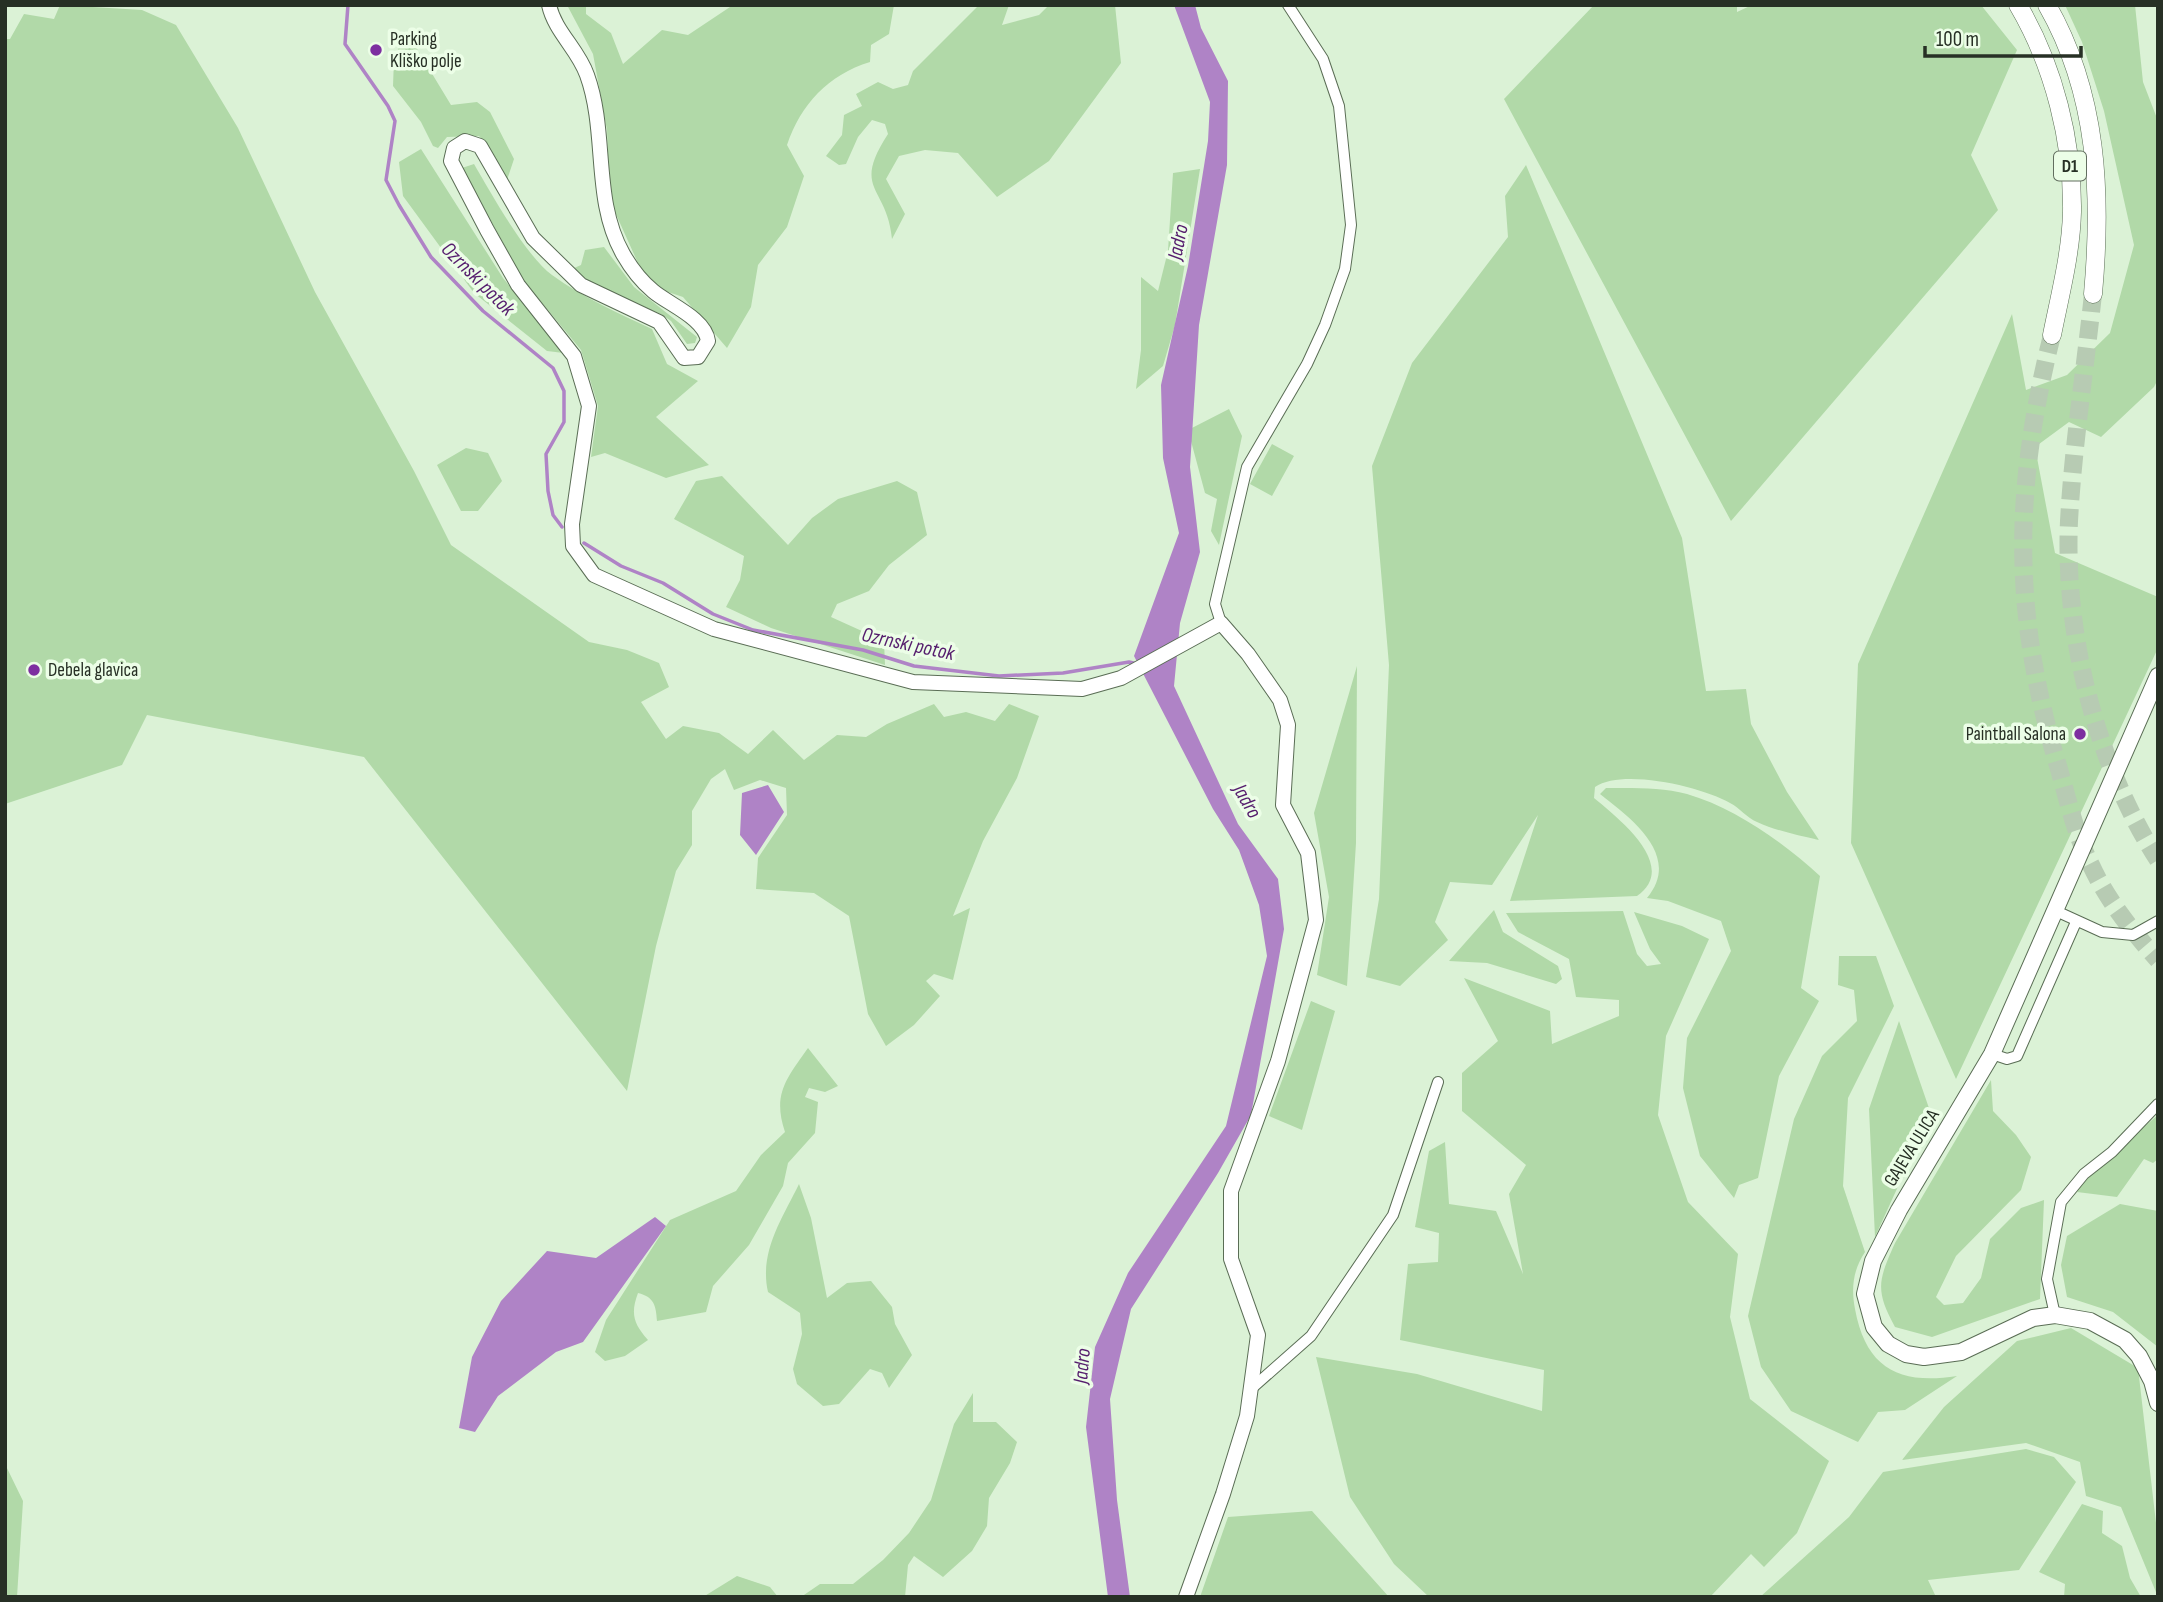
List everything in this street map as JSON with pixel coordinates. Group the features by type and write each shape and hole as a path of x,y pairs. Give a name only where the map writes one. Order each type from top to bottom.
{"highway":[{"name":"D1","path":"2018,5 2034,31 2058,100 2070,167 2072,214 2052,335"},
{"name":"D1","path":"2047,5 2059,25 2080,83 2092,134 2098,188 2093,295"}],"main road":[{"name":"GAJEVA ULICA","path":"2158,676 1992,1055 1899,1210 1873,1261 1866,1286 1868,1311 1874,1327 1888,1344 1906,1354 1924,1357 1961,1352 2033,1318 2055,1315 2090,1321 2126,1340 2152,1381 2158,1403"}],"street":[{"path":"549,5 552,21 573,49 587,76 605,200 621,252 640,278 704,330 708,341 698,357 684,358 659,322 581,285 533,238 480,146 465,141 454,148 451,161 518,285 574,356 589,405 572,524 573,545 580,559 594,575 715,629 912,682 1082,689 1121,678 1221,623"},
{"path":"1186,1597 1223,1494 1247,1416 1258,1335 1231,1259 1231,1191 1279,1062 1315,920 1308,853 1283,805 1288,725 1280,700 1248,654 1221,623 1215,604 1247,467 1307,364 1325,325 1345,269 1351,225 1339,106 1323,59 1288,5"},
{"path":"2056,911 2102,932 2133,935 2158,921"},
{"path":"1992,1055 2007,1059 2017,1056 2076,922"},
{"path":"1251,1389 1311,1336 1394,1215 1438,1082"},
{"path":"2055,1315 2047,1279 2061,1202 2084,1174 2112,1152 2158,1104"}],"green space":[{"path":"60,5 142,10 176,25 238,128 315,292 414,471 451,545 589,642 627,650 659,663 669,687 641,702 666,739 683,726 719,733 748,754 773,730 804,760 837,735 866,737 887,724 934,704 944,717 966,712 995,721 1009,704 1039,716 1017,778 983,841 953,916 970,908 953,980 934,974 926,981 940,996 914,1025 886,1046 868,1014 849,916 814,893 756,889 758,858 787,815 786,788 760,780 734,790 725,769 711,779 692,811 692,845 676,871 656,946 627,1091 364,757 147,715 122,765 5,804 5,39 10,39 24,14 54,19"},
{"path":"567,5 586,5 586,14 611,33 623,64 662,30 688,35 733,5 894,5 889,34 871,45 870,62 829,83 808,104 793,130 787,145 804,176 787,227 758,265 751,307 727,348 683,297 662,290 642,272 610,201 607,130 593,54"},
{"path":"979,5 1009,5 1002,25 1039,15 1049,5 1115,5 1121,63 1049,161 997,197 958,153 925,150 899,156 886,179 905,214 892,239 889,221 872,178 872,167 877,153 888,134 885,124 872,120 858,137 846,164 839,165 826,156 842,135 844,115 862,106 856,94 878,82 893,89 908,85 913,71"},
{"path":"1594,5 1737,5 1737,12 1752,5 1981,5 2017,50 1971,155 1998,210 1731,521 1504,99"},
{"path":"2065,5 2135,5 2143,82 2158,121 2158,379 2154,387 2101,437 2069,422 2035,447 2055,553 2158,597 2158,648 1956,1079 1851,843 1858,664 2012,314 2026,390 2067,375 2110,333 2134,245 2104,111 2082,42"},
{"path":"411,39 451,105 477,102 490,112 514,159 506,183 488,146 479,136 447,137 438,148 433,146 421,122 393,86 394,59 400,45"},
{"path":"421,149 503,278 564,353 547,351 474,293 403,196 399,162"},
{"path":"474,164 509,223 542,266 600,304 652,329 667,364 698,381 656,417 709,465 666,478 605,453 591,457 598,406 581,350 524,281 462,168"},
{"path":"1526,165 1682,538 1706,691 1746,689 1751,724 1787,792 1819,840 1765,825 1753,820 1730,803 1701,791 1643,779 1608,782 1595,787 1594,798 1629,830 1649,857 1652,871 1648,884 1637,896 1510,901 1538,815 1492,885 1450,882 1435,922 1448,940 1400,986 1366,977 1379,899 1389,665 1372,466 1412,363 1508,237 1505,196"},
{"path":"1200,169 1175,325 1163,366 1136,389 1141,350 1141,277 1158,291 1168,251 1173,173"},
{"path":"604,247 634,287 697,337 695,343 687,344 671,321 661,314 599,289 572,269 581,265 585,250"},
{"path":"1229,409 1242,436 1219,545 1211,531 1217,499 1205,493 1188,430"},
{"path":"1272,444 1294,456 1272,496 1250,484"},
{"path":"466,448 488,453 502,481 478,511 461,511 437,465"},
{"path":"722,476 788,545 812,518 838,499 897,481 917,492 927,535 889,565 869,591 837,604 831,617 884,641 885,665 771,628 726,607 740,580 744,556 674,519 696,481"},
{"path":"1357,666 1356,843 1347,986 1317,975 1329,897 1314,813"},
{"path":"1606,788 1667,790 1705,800 1758,828 1820,876 1801,988 1819,1001 1779,1076 1758,1178 1739,1185 1734,1198 1700,1156 1683,1088 1687,1038 1731,951 1721,921 1668,901 1647,898 1656,882 1659,868 1656,853 1638,827 1600,794"},
{"path":"1494,910 1503,932 1558,966 1562,979 1556,984 1487,963 1449,961"},
{"path":"1623,911 1637,954 1647,966 1661,964 1650,949 1634,912 1682,926 1709,939 1666,1036 1658,1115 1688,1202 1738,1254 1730,1317 1750,1399 1829,1461 1797,1533 1764,1567 1751,1554 1710,1597 1429,1597 1394,1564 1350,1497 1316,1357 1417,1374 1542,1411 1544,1370 1400,1340 1408,1264 1438,1262 1439,1233 1415,1227 1429,1151 1445,1142 1449,1204 1496,1211 1523,1274 1509,1194 1526,1165 1462,1111 1462,1073 1498,1041 1464,978 1550,1011 1552,1044 1619,1016 1619,1000 1576,997 1569,959 1518,932 1506,913"},
{"path":"1839,956 1876,956 1894,1006 1848,1098 1843,1186 1865,1252 1853,1286 1860,1329 1877,1359 1903,1375 1919,1378 1957,1376 1905,1410 1878,1412 1858,1442 1791,1411 1761,1367 1748,1316 1794,1119 1822,1056 1857,1021 1854,990 1838,985"},
{"path":"1311,1001 1335,1011 1302,1130 1269,1116"},
{"path":"1899,1021 1931,1114 1875,1237 1869,1109"},
{"path":"808,1048 838,1086 825,1092 809,1088 805,1097 818,1102 815,1133 788,1163 783,1186 749,1245 713,1286 706,1312 657,1321 653,1302 638,1293 634,1307 635,1318 639,1329 648,1340 625,1356 605,1361 595,1352 606,1320 670,1220 736,1191 761,1155 785,1132 781,1119 781,1097 788,1078"},
{"path":"1991,1080 1993,1111 2016,1135 2031,1157 2021,1190 1956,1256 1936,1297 1944,1305 1963,1303 1981,1278 1990,1239 2021,1208 2044,1200 2040,1299 1932,1337 1895,1327 1882,1294 1885,1267 1895,1243"},
{"path":"2158,1115 2158,1159 2153,1163 2144,1159 2117,1197 2077,1192 2087,1175"},
{"path":"799,1184 811,1218 827,1298 847,1283 871,1281 892,1307 895,1324 912,1355 889,1388 882,1373 870,1369 839,1404 823,1406 797,1384 793,1369 802,1334 800,1313 768,1292 766,1277 769,1249"},
{"path":"2120,1204 2158,1211 2158,1347 2113,1312 2067,1297 2061,1265 2067,1236"},
{"path":"2071,1328 2138,1368 2158,1540 2158,1597 2121,1507 2086,1496 2080,1462 2026,1443 1902,1460 1944,1407 2017,1341"},
{"path":"973,1393 973,1422 996,1422 1017,1442 1010,1463 989,1498 987,1526 972,1551 943,1577 914,1556 908,1565 905,1597 801,1597 820,1584 853,1584 883,1560 909,1533 931,1500 954,1424"},
{"path":"2026,1449 2054,1457 2076,1482 2019,1570 1928,1580 1936,1597 1760,1597 1849,1517 1883,1472"},
{"path":"5,1464 23,1501 17,1597 5,1597"},
{"path":"2082,1504 2103,1511 2102,1533 2122,1546 2130,1578 2141,1597 2064,1597 2065,1584 2039,1572"},
{"path":"1312,1511 1389,1597 1200,1597 1228,1517"},
{"path":"737,1576 770,1587 778,1597 703,1597"}],"shaded area":[{"name":"Jadro","path":"1174,5 1195,5 1201,28 1228,81 1227,165 1199,325 1190,467 1200,552 1180,623 1174,686 1238,824 1278,879 1284,929 1251,1115 1218,1173 1131,1309 1110,1399 1117,1500 1130,1597 1108,1597 1086,1427 1095,1347 1128,1273 1226,1126 1267,956 1259,905 1239,850 1213,809 1134,656 1179,533 1163,458 1161,385 1188,266 1208,141 1210,102"},
{"path":"768,785 784,812 756,855 740,835 742,793"},
{"path":"655,1217 666,1226 583,1342 556,1352 498,1396 475,1432 459,1428 472,1357 501,1301 547,1251 596,1258"}],"waterway":[{"name":"Ozrnski potok","path":"348,5 345,44 388,106 395,121 386,180 399,205 431,257 483,311 553,368 564,391 564,422 546,454 548,491 553,515 562,527"},
{"name":"Ozrnski potok","path":"584,543 621,566 663,583 713,614 753,630 863,650 914,666 999,676 1063,673 1129,662 1138,664"}],"tunnel":[{"path":"2093,294 2069,521 2072,609 2088,697 2101,740 2117,782 2158,860"},
{"path":"2052,335 2039,392 2025,500 2023,553 2033,658 2044,712 2073,818 2086,854 2112,903 2158,960"}],"place":[{"name":"Parking Kliško polje","path":"376,50"},
{"name":"Debela glavica","path":"34,670"},
{"name":"Paintball Salona","path":"2080,734"}]}
